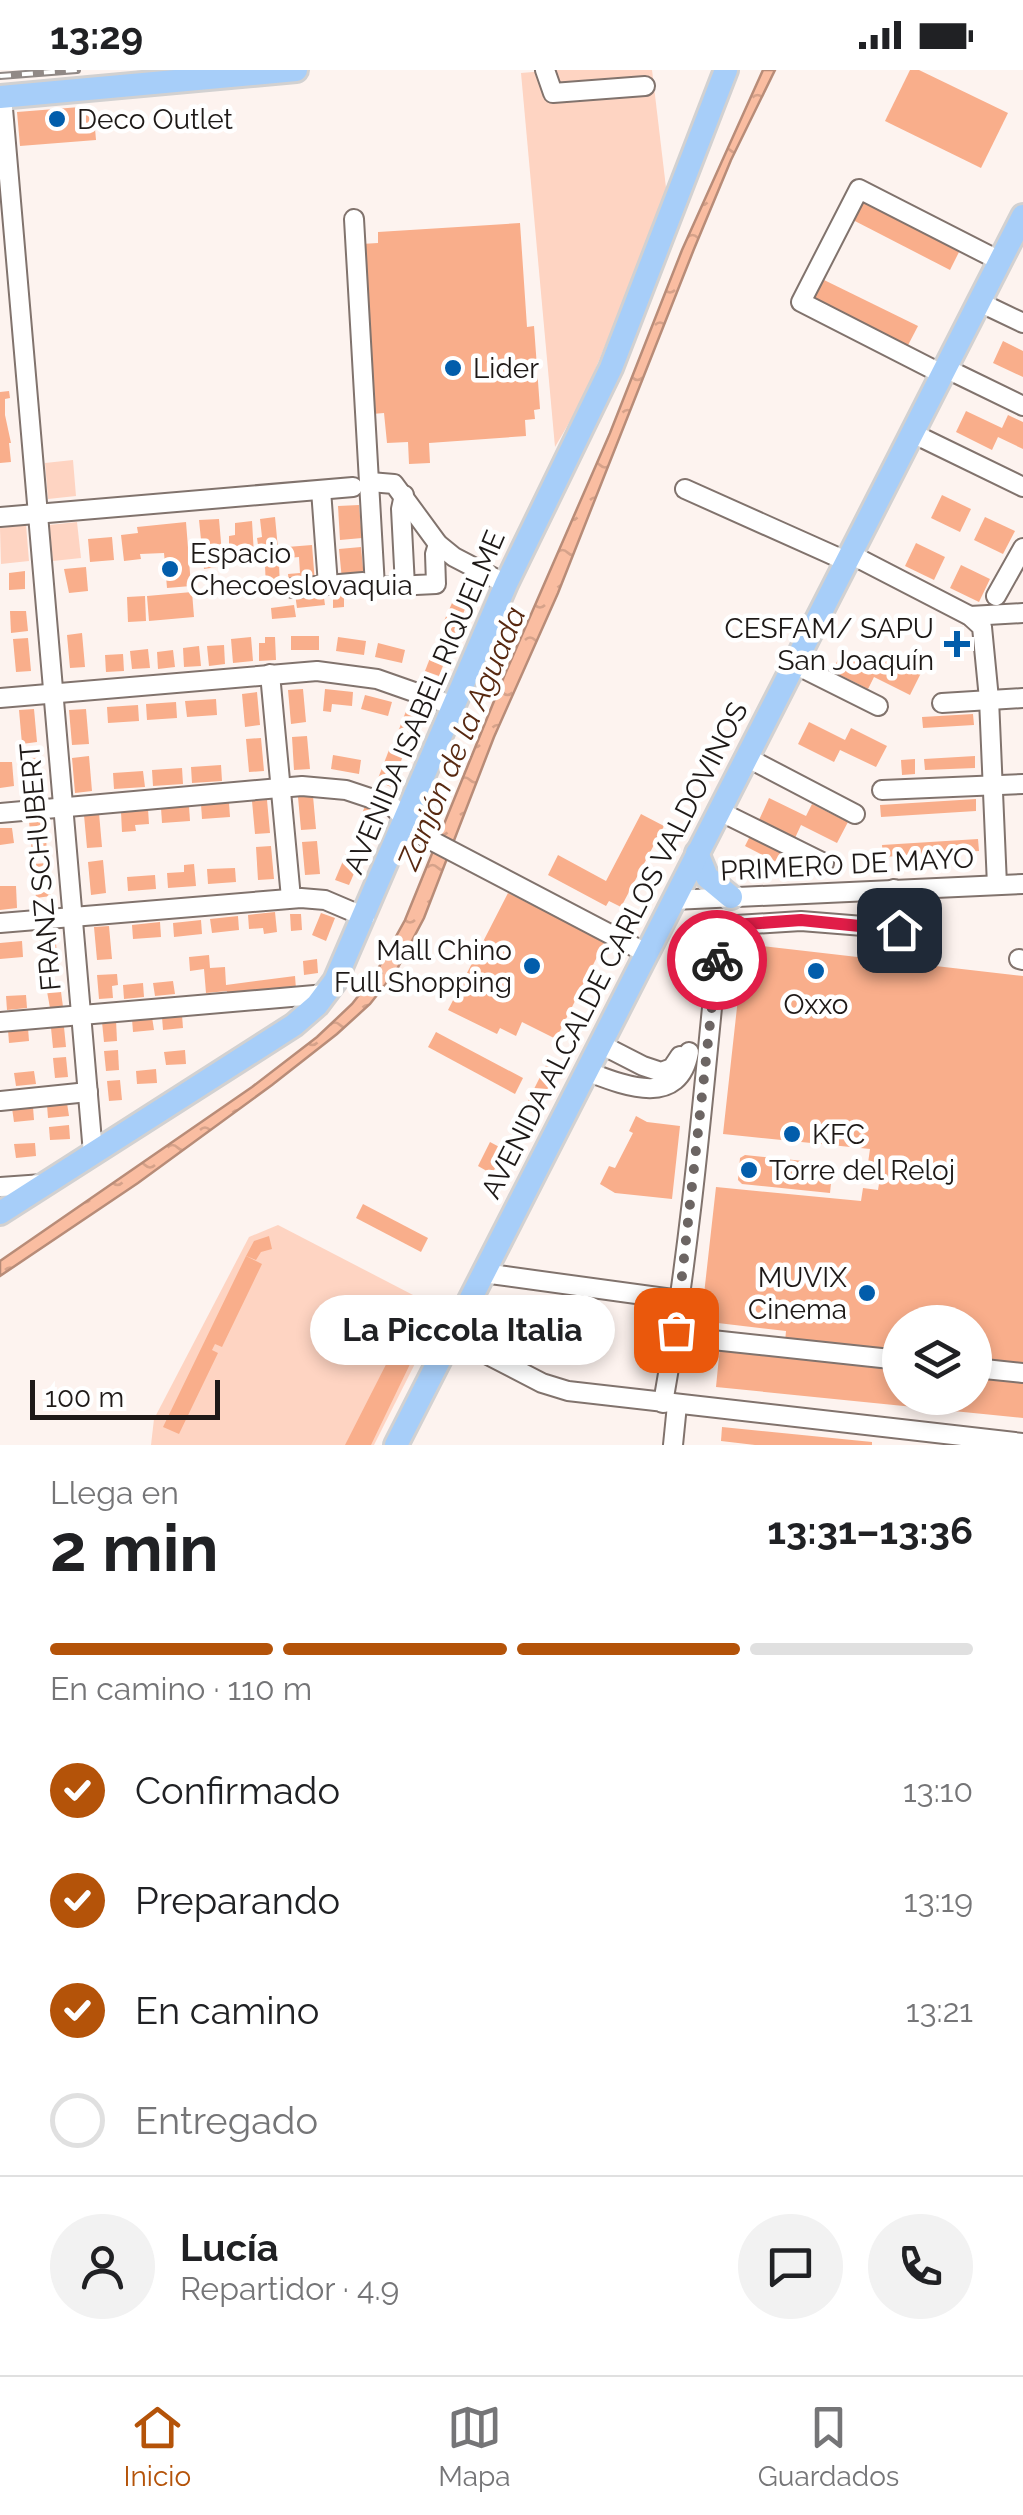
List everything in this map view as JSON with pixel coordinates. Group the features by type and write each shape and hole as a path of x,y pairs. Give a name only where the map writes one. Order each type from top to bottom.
{"main road":[{"path":"1,89 296,70"},
{"name":"AVENIDA ISABEL RIQUELME","path":"0,1213 294,1026 326,994 344,967 506,584 611,368 726,70"},
{"name":"AVENIDA ALCALDE CARLOS VALDOVINOS","path":"396,1445 1023,216"},
{"path":"698,853 707,877 731,897"}],"street":[{"path":"1,89 193,70"},
{"path":"545,70 552,93 645,86"},
{"name":"FRANZ SCHUBERT","path":"1,89 10,303 36,514 93,1153"},
{"path":"1000,262 859,189 801,302 1023,406"},
{"path":"354,219 361,485 375,588 436,584 434,554 438,544"},
{"path":"979,302 1023,323"},
{"path":"912,432 1023,487"},
{"path":"0,518 392,482 438,544 454,557 506,584"},
{"path":"685,489 848,558 979,623 985,637 997,885"},
{"path":"321,490 328,585"},
{"path":"404,495 401,509 405,586"},
{"path":"996,596 1023,548"},
{"path":"293,588 363,582"},
{"path":"970,616 1023,613"},
{"path":"794,664 878,706"},
{"path":"0,698 317,671 357,674 454,706"},
{"path":"270,674 291,898"},
{"path":"942,703 1023,698"},
{"path":"746,757 854,814"},
{"path":"882,790 1023,784"},
{"path":"0,813 280,788 316,786 346,790 391,805 425,838 646,952"},
{"path":"719,811 824,863"},
{"name":"PRIMERO DE MAYO","path":"673,900 1023,884"},
{"path":"672,1445 670,1404 676,1336 699,1091 720,926 801,920 906,930 894,889"},
{"path":"873,890 879,928"},
{"path":"0,923 291,898 325,900 364,917"},
{"path":"0,1022 326,994"},
{"path":"586,1072 651,1090 665,1086 682,1073 685,1051 672,1068 661,1072 600,1044"},
{"path":"682,1073 699,1091"},
{"path":"665,1086 699,1091"},
{"path":"0,1100 88,1092"},
{"path":"0,1187 48,1183"},
{"path":"484,1272 680,1300"},
{"path":"451,1336 554,1388 956,1440 1023,1443"},
{"path":"676,1336 882,1358"},
{"path":"992,1370 1023,1374"}],"shaded area":[{"path":"652,70 667,196 583,399 555,447 521,73"},
{"path":"73,460 76,496 48,499 45,463"},
{"path":"77,522 81,558 53,561 49,525"},
{"path":"26,525 29,561 1,564 0,528"},
{"path":"278,1225 442,1310 374,1445 151,1445 154,1419 249,1237"}],"water":[{"path":"763,70 775,70 731,160 558,593 494,737 424,918 396,971 370,1004 272,1085 138,1183 0,1276 0,1261 252,1087 317,1037 352,1004 374,976 405,920 505,674 610,433 682,250"}],"building":[{"path":"910,70 919,70 1008,113 981,168 885,121"},
{"path":"93,106 96,140 20,146 17,112"},
{"path":"862,197 961,248 950,270 851,219"},
{"name":"Lider","path":"520,223 527,327 534,326 540,409 534,410 535,419 525,420 526,436 429,443 430,463 409,464 408,442 387,443 384,413 372,414 361,244 378,243 378,232"},
{"path":"820,278 918,326 906,349 808,301"},
{"path":"1003,341 1023,351 1023,377 993,363"},
{"path":"9,391 5,415 11,462 0,463 0,392"},
{"path":"966,411 1002,428 1008,415 1023,422 1023,449 998,437 992,450 956,432"},
{"path":"942,495 971,509 960,532 931,518"},
{"path":"359,505 362,538 340,540 338,506"},
{"path":"275,517 278,549 259,552 260,519"},
{"path":"985,517 1015,531 1003,554 974,540"},
{"path":"219,519 223,566 204,569 199,520"},
{"path":"252,521 254,555 234,557 229,553 229,536 235,535 235,523"},
{"path":"186,522 191,586 167,588 164,553 140,554 141,559 124,561 121,535 138,533 137,527"},
{"path":"112,537 114,560 90,562 88,539"},
{"path":"916,543 945,557 934,580 905,566"},
{"path":"312,545 315,583 289,584 288,574 300,573 299,557 288,558 287,547"},
{"path":"361,547 364,578 342,580 339,549"},
{"path":"279,565 280,586 266,587 265,566"},
{"path":"961,565 990,579 979,602 950,588"},
{"path":"86,567 88,591 69,593 64,569"},
{"path":"25,571 25,589 9,590 9,573"},
{"path":"323,591 325,605 297,608 295,594"},
{"path":"333,591 344,591 344,607 333,608"},
{"path":"192,592 194,617 149,621 147,596"},
{"path":"145,596 146,621 128,622 127,597"},
{"path":"452,603 465,609 455,634 441,628"},
{"path":"294,605 296,617 272,619 271,608"},
{"path":"10,611 26,611 28,631 11,633"},
{"path":"82,633 85,667 70,668 67,635"},
{"path":"291,636 319,636 319,650 291,650"},
{"path":"251,637 253,661 233,663 231,639"},
{"path":"265,637 275,637 276,660 259,661 259,643 265,643"},
{"path":"338,637 366,641 364,655 336,651"},
{"path":"28,638 31,671 16,672 13,639"},
{"path":"437,640 451,645 439,676 425,671"},
{"path":"378,643 405,650 402,663 375,657"},
{"path":"224,645 225,664 209,666 207,646"},
{"path":"199,646 201,666 184,667 183,648"},
{"path":"148,649 150,668 132,669 130,651"},
{"path":"173,650 175,667 158,669 157,652"},
{"path":"843,650 879,668 885,655 921,673 910,695 874,677 868,689 832,671"},
{"path":"123,654 124,671 106,672 105,655"},
{"path":"303,689 306,722 291,724 288,690"},
{"path":"325,689 353,692 352,706 332,704 331,712 323,711"},
{"path":"257,692 260,725 245,727 242,694"},
{"path":"365,695 392,702 388,716 361,709"},
{"path":"216,699 217,715 187,717 185,701"},
{"path":"176,702 177,718 147,720 146,704"},
{"path":"138,705 139,721 108,723 107,707"},
{"path":"408,706 422,712 410,743 396,737"},
{"path":"34,709 37,742 22,744 19,710"},
{"path":"86,709 89,744 72,745 69,710"},
{"path":"973,714 974,725 923,728 922,717"},
{"path":"809,722 845,740 851,728 887,746 876,767 840,750 834,762 798,744"},
{"path":"307,736 310,769 294,770 292,737"},
{"path":"261,738 264,771 249,772 246,739"},
{"path":"389,750 403,756 391,787 377,781"},
{"path":"333,755 361,760 359,774 331,769"},
{"path":"89,756 92,791 75,793 72,758"},
{"path":"975,756 975,768 925,770 924,759"},
{"path":"39,758 42,791 27,792 24,759"},
{"path":"915,759 915,774 902,775 901,760"},
{"path":"0,762 12,762 14,786 0,788"},
{"path":"221,765 222,781 192,783 191,767"},
{"path":"182,768 183,784 153,786 152,770"},
{"path":"143,771 145,787 114,789 113,773"},
{"path":"313,796 316,829 301,830 298,797"},
{"path":"769,798 806,816 812,804 848,822 837,843 801,825 795,838 759,820"},
{"path":"976,799 976,811 881,817 880,805"},
{"path":"267,800 270,833 255,834 252,801"},
{"path":"229,803 230,817 202,819 201,804"},
{"path":"189,806 190,821 162,823 161,808"},
{"path":"365,806 379,812 367,843 353,837"},
{"path":"148,809 149,824 135,825 136,831 122,832 121,812"},
{"path":"99,813 102,847 87,848 84,815"},
{"path":"641,814 664,826 621,907 609,901 606,906 548,875 558,855 606,881"},
{"path":"45,820 47,853 32,854 29,821"},
{"path":"0,828 12,828 14,843 0,845"},
{"path":"752,832 793,852 786,867 745,846"},
{"path":"978,839 979,851 883,857 882,845"},
{"path":"317,841 320,874 305,875 302,842"},
{"path":"271,846 274,879 258,880 256,847"},
{"path":"348,849 362,855 349,885 335,880"},
{"path":"103,860 106,893 91,895 88,862"},
{"path":"48,863 51,896 36,898 33,864"},
{"path":"194,864 196,886 168,888 167,873 184,872 184,865"},
{"path":"235,868 236,882 208,884 207,869"},
{"path":"155,875 156,889 128,891 127,877"},
{"path":"0,886 16,886 17,908 0,910"},
{"name":"Mall Chino Full Shopping","path":"508,893 605,941 556,1039 522,1022 516,1036 500,1028 497,1034 448,1010"},
{"path":"921,906 935,908 929,950 916,948"},
{"path":"275,912 277,932 264,934 263,928 249,929 248,915"},
{"path":"321,913 335,918 326,941 312,935"},
{"path":"290,914 301,914 302,930 291,931"},
{"path":"238,916 239,930 212,933 210,919"},
{"path":"201,920 202,934 174,937 173,923"},
{"path":"160,922 161,937 133,939 132,925"},
{"path":"109,926 112,959 97,960 94,927"},
{"path":"55,935 59,971 43,973 39,936"},
{"path":"22,941 23,957 0,959 0,943"},
{"path":"744,944 1023,976 1023,1368 992,1365 992,1305 882,1305 882,1352 785,1342 786,1331 701,1321 716,1187 861,1201 863,1188 878,1190 882,1165 868,1163 870,1149 723,1134"},
{"path":"209,955 210,968 225,967 226,985 295,976 296,989 227,999 227,991 206,993 204,969 190,971 189,957"},
{"path":"317,959 318,973 304,975 303,961"},
{"path":"117,974 113,998 99,999 97,975"},
{"path":"173,981 175,994 155,996 153,983"},
{"path":"143,983 144,997 124,999 123,985"},
{"path":"60,984 63,1007 50,1008 46,986"},
{"path":"26,995 27,1008 7,1010 6,996"},
{"path":"182,1015 183,1028 163,1030 162,1017"},
{"path":"152,1017 154,1030 133,1032 132,1019"},
{"path":"116,1020 117,1041 104,1042 102,1022"},
{"path":"64,1027 66,1047 53,1048 51,1028"},
{"path":"28,1028 29,1041 9,1043 8,1030"},
{"path":"436,1032 523,1078 515,1094 428,1047"},
{"path":"118,1050 119,1070 106,1071 104,1051"},
{"path":"185,1050 186,1064 166,1065 164,1052"},
{"path":"66,1057 68,1077 55,1078 53,1058"},
{"path":"547,1063 558,1068 535,1114 524,1109"},
{"path":"156,1069 157,1083 137,1084 136,1071"},
{"path":"34,1071 36,1084 16,1086 14,1073"},
{"path":"120,1080 122,1100 109,1101 107,1081"},
{"path":"67,1103 69,1116 48,1118 47,1105"},
{"path":"33,1107 34,1120 14,1122 12,1108"},
{"path":"636,1116 647,1122 680,1126 672,1199 615,1193 600,1184 609,1166 615,1168 633,1133 629,1131"},
{"path":"69,1125 70,1139 50,1140 49,1127"},
{"path":"490,1142 505,1150 492,1174 478,1166"},
{"path":"35,1143 36,1156 16,1158 14,1144"},
{"path":"745,1155 833,1164 830,1193 742,1184 738,1180 740,1158"},
{"path":"363,1204 428,1238 421,1252 356,1218"},
{"path":"269,1236 272,1249 261,1252 256,1260 246,1256 254,1241"},
{"path":"246,1256 262,1264 222,1347 215,1344 212,1350 218,1353 179,1434 163,1427"},
{"path":"411,1313 430,1315 414,1364 411,1362 371,1445 345,1445 402,1333 406,1333"},
{"path":"720,1346 882,1363 882,1404 716,1387"},
{"path":"992,1374 1023,1377 1023,1418 992,1415"},
{"path":"722,1427 872,1445 755,1445 721,1441"}],"railway":[{"path":"0,76 77,70"}],"way so far":[{"path":"676,1330 717,960"}],"place":[{"name":"Deco Outlet","path":"57,119"},
{"name":"Lider","path":"453,368"},
{"name":"Espacio Checoeslovaquia","path":"170,569"},
{"name":"CESFAM/ SAPU San Joaquín","path":"957,644"},
{"name":"Mall Chino Full Shopping","path":"532,966"},
{"name":"Oxxo","path":"816,971"},
{"name":"KFC","path":"792,1134"},
{"name":"Torre del Reloj","path":"749,1170"},
{"name":"MUVIX Cinema","path":"867,1293"},
{"name":"La Piccola Italia","path":"676,1330"}],"route":[{"path":"717,960 720,926 801,920 899,930"}],"water label":[{"name":"Zanjón de la Aguada","path":"462,738"}]}
